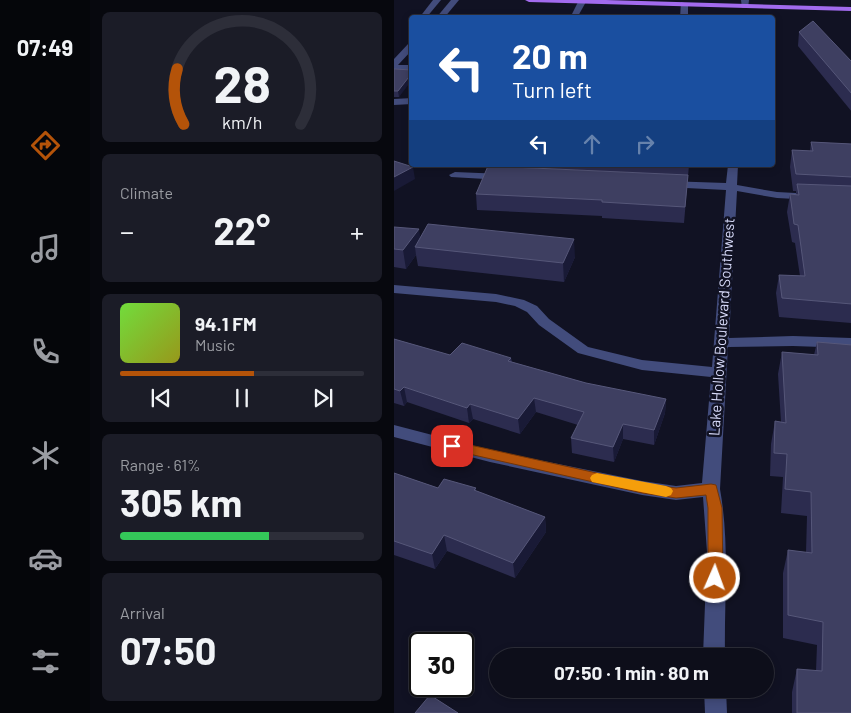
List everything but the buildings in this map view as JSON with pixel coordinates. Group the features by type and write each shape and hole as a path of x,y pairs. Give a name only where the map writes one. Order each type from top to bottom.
{"main road":[{"path":"529,0 684,4 745,3 851,9"}],"street":[{"path":"424,15 437,0"},
{"path":"442,15 455,0"},
{"path":"575,15 582,1"},
{"path":"684,4 684,15"},
{"path":"394,66 409,48"},
{"path":"394,66 409,68"},
{"path":"394,102 409,101"},
{"name":"Lake Hollow Boulevard Southwest","path":"714,648 717,543 715,508 711,489 733,167"},
{"path":"455,175 514,178"},
{"path":"652,183 732,187 777,195 851,199"},
{"path":"394,289 496,298 519,303 532,309 544,322 583,350 642,366 719,373"},
{"path":"721,343 793,341 851,343"},
{"path":"394,431 490,456 642,488 676,493 711,489"},
{"path":"715,698 716,713"}],"slow traffic":[{"path":"597,478 666,491"}],"route":[{"path":"452,446 490,456 642,488 676,493 711,489 715,508 717,543 715,578"}]}
